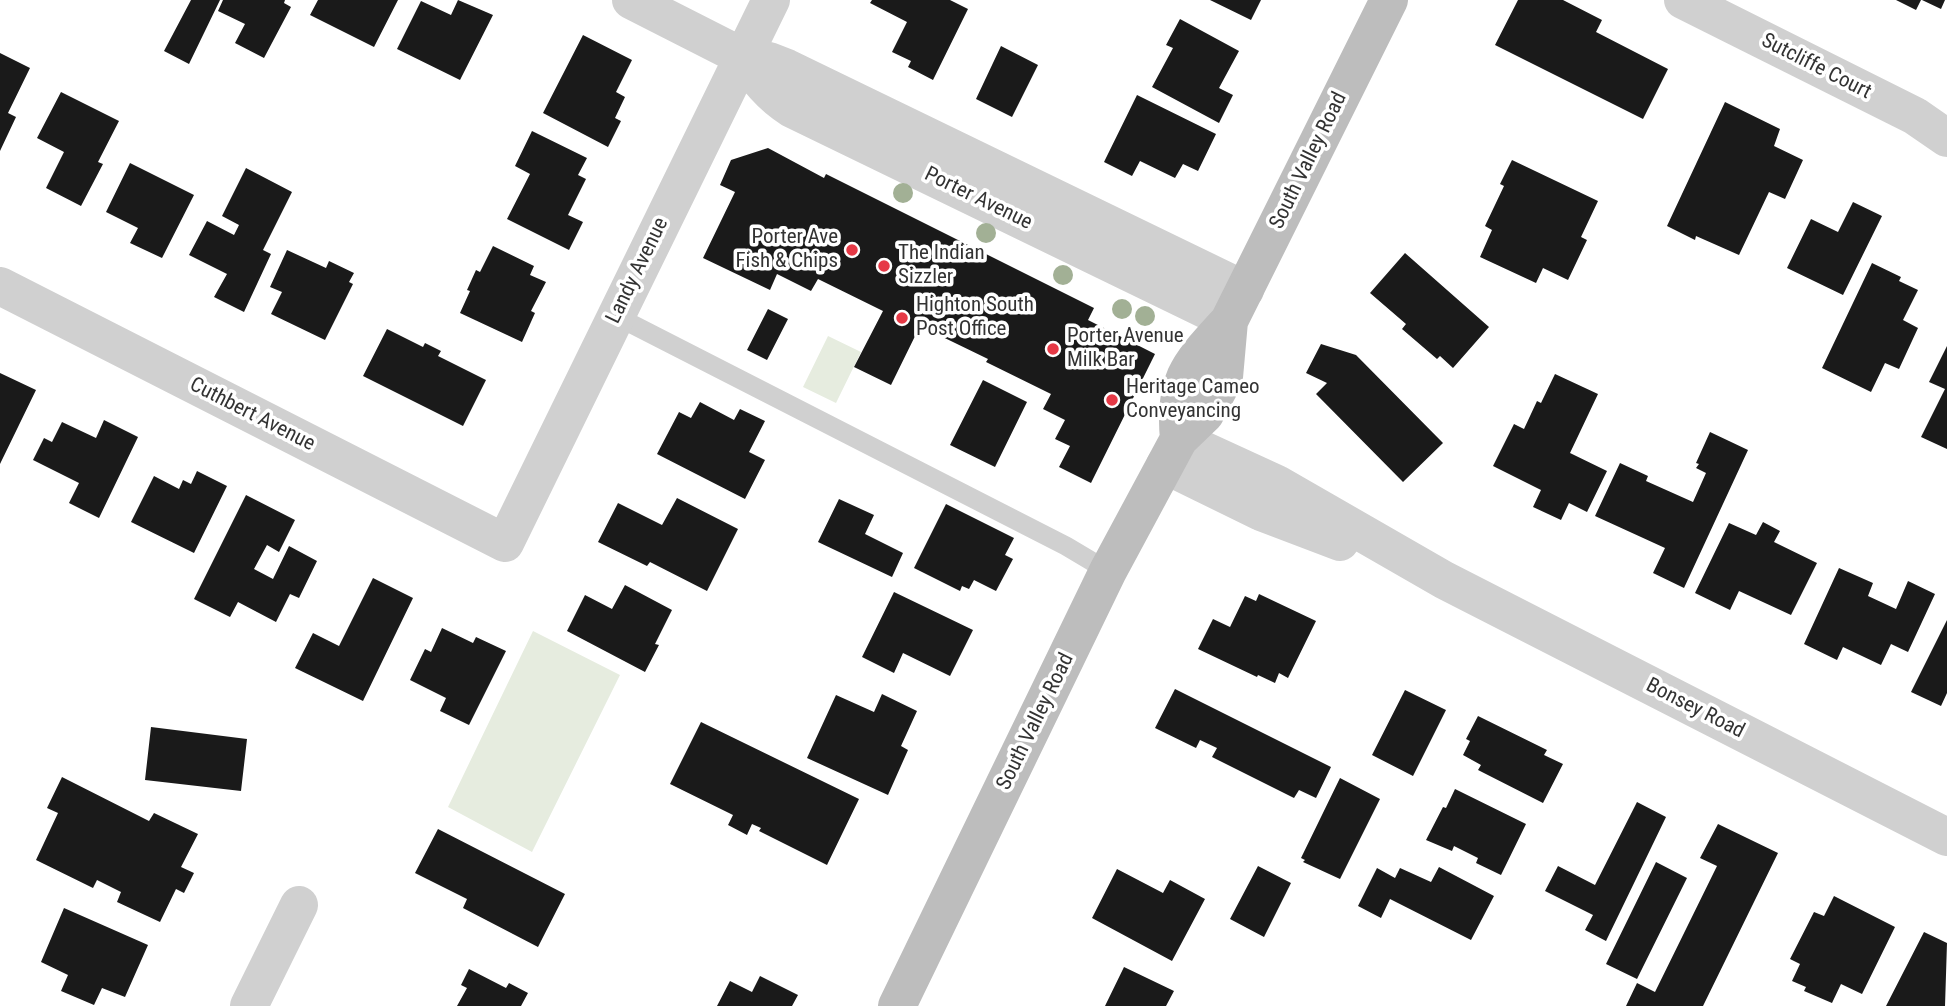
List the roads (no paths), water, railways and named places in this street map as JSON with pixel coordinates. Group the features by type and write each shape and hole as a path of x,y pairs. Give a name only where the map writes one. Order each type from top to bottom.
{"main road":[{"name":"South Valley Road","path":"897,1006 1108,571 1172,452 1205,414 1219,388 1224,377 1237,306 1389,0"}],"street":[{"name":"Porter Avenue","path":"631,0 743,57 761,83 778,100 792,109 1237,306"},
{"name":"Landy Avenue","path":"505,543 771,0"},
{"name":"Sutcliffe Court","path":"1683,0 1914,116 1947,138"},
{"name":"Cuthbert Avenue","path":"0,286 505,543"},
{"name":"Bonsey Road","path":"1172,452 1261,512 1444,580 1947,837"},
{"path":"249,1006 299,905"}],"lane":[{"path":"616,316 1066,546 1108,571"}],"place":[{"name":"Porter Ave Fish & Chips","path":"852,250"},
{"name":"The Indian Sizzler","path":"884,266"},
{"name":"Highton South Post Office","path":"902,318"},
{"name":"Porter Avenue Milk Bar","path":"1053,349"},
{"name":"Heritage Cameo Conveyancing","path":"1112,400"}]}
